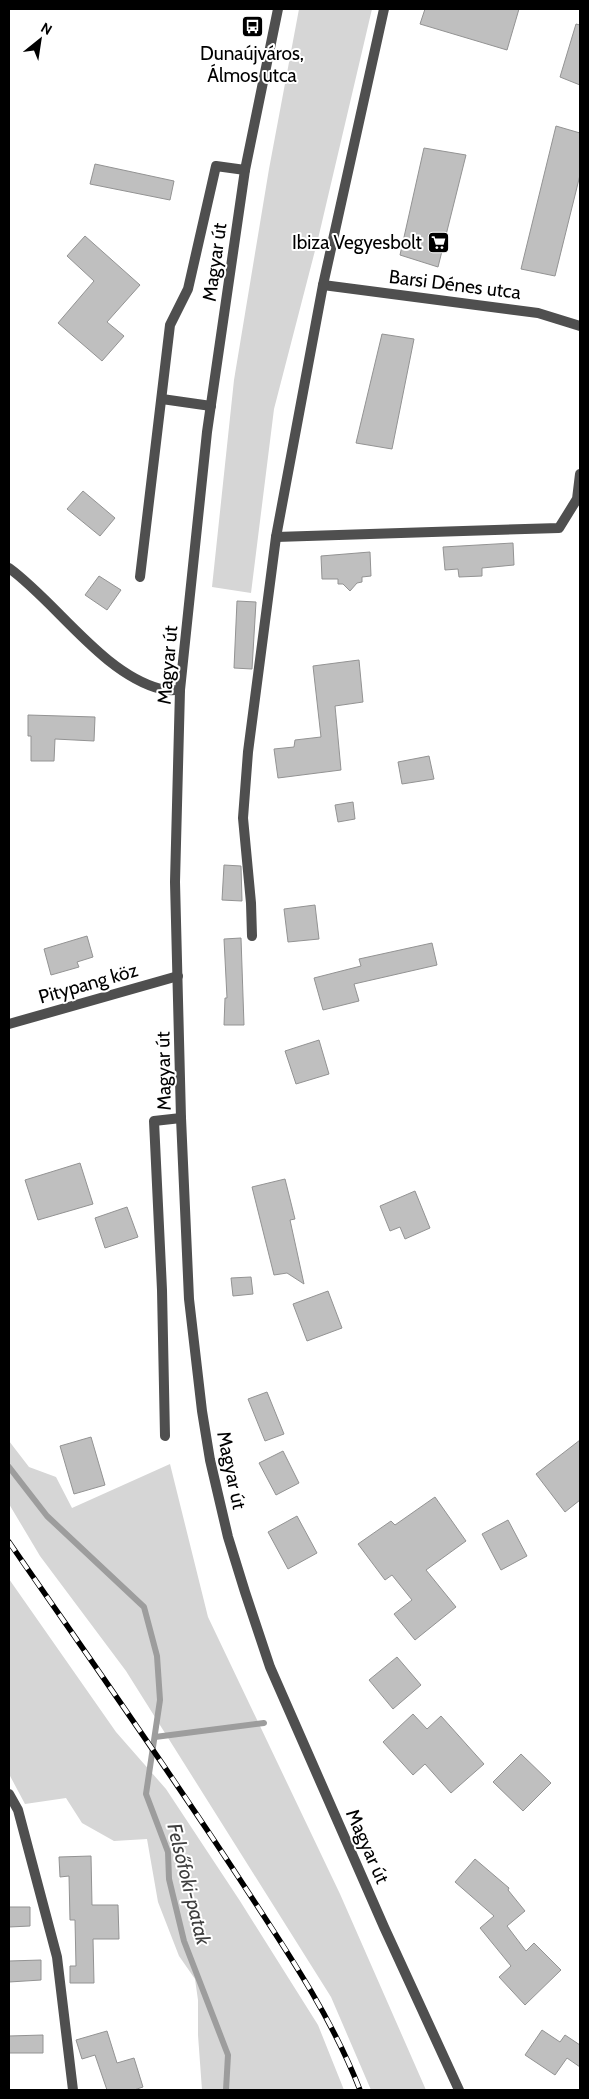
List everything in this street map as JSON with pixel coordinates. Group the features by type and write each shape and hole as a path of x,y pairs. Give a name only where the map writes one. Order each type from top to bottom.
{"street":[{"name":"Magyar út","path":"278,9 245,170 210,406 180,690 176,882 181,1118 188,1290 210,1460 228,1537 270,1667 384,1927 459,2090"},
{"path":"252,936 251,903 243,818 248,752 276,537 323,284 384,9"},
{"path":"140,577 170,325 188,289 216,166 245,170"},
{"name":"Barsi Dénes utca","path":"323,284 538,313 580,326"},
{"path":"162,399 210,406"},
{"path":"276,537 559,528 577,499 580,474"},
{"path":"9,568 116,666 141,682 162,690 180,690"},
{"name":"Pitypang köz","path":"9,1024 178,976"},
{"path":"165,1436 162,1290 154,1121 181,1118"},
{"path":"9,1794 18,1810 56,1957 73,2090"}],"shaded area":[{"path":"299,9 372,9 318,239 274,409 251,593 212,587 234,380 269,169"},
{"path":"9,1441 29,1467 56,1477 72,1508 170,1464 208,1617 340,1894 426,2090 371,2090 331,1997 126,1671 40,1556 9,1504"},
{"path":"9,1579 116,1732 166,1789 240,1901 318,2025 344,2090 202,2090 198,2035 198,2000 195,1979 179,1956 158,1902 147,1839 114,1841 82,1823 66,1798 25,1804 9,1774"}],"building":[{"path":"425,9 519,9 507,50 420,24"},
{"path":"576,24 580,25 580,85 560,77"},
{"path":"556,126 580,133 580,175 555,276 521,269"},
{"path":"424,148 466,155 438,267 400,255"},
{"path":"95,164 174,181 170,200 90,184"},
{"path":"85,236 140,285 107,322 124,336 102,361 58,323 94,281 67,256"},
{"path":"382,334 414,339 392,449 356,443"},
{"path":"83,491 115,518 100,536 67,509"},
{"path":"513,543 514,565 482,568 482,576 459,577 458,569 445,570 443,547"},
{"path":"370,552 371,576 362,577 362,582 357,583 350,591 343,584 338,584 338,579 322,579 321,556"},
{"path":"99,576 121,590 107,610 85,595"},
{"path":"237,601 256,602 252,669 234,668"},
{"path":"359,660 363,702 335,706 341,770 278,778 274,749 294,747 295,740 321,737 313,666"},
{"path":"28,715 95,717 94,741 55,739 54,761 31,761 31,736 28,736"},
{"path":"429,756 434,779 402,784 398,762"},
{"path":"353,802 355,819 338,822 335,805"},
{"path":"224,865 241,866 242,901 222,900"},
{"path":"315,905 319,939 288,942 284,909"},
{"path":"87,936 93,957 77,962 79,967 51,975 44,949"},
{"path":"241,938 244,1025 224,1025 225,998 227,998 224,939"},
{"path":"432,943 437,965 354,984 359,1001 323,1010 314,978 361,966 359,959"},
{"path":"319,1040 329,1074 296,1084 285,1051"},
{"path":"80,1163 93,1204 38,1220 25,1180"},
{"path":"285,1179 295,1219 290,1220 304,1284 287,1273 274,1275 252,1187"},
{"path":"415,1191 430,1228 405,1239 400,1227 390,1231 380,1206"},
{"path":"127,1207 138,1237 105,1248 95,1218"},
{"path":"251,1277 253,1294 233,1296 231,1278"},
{"path":"328,1291 342,1328 307,1341 293,1304"},
{"path":"267,1392 284,1434 265,1441 248,1399"},
{"path":"91,1437 105,1485 74,1494 60,1446"},
{"path":"580,1440 580,1500 565,1512 536,1474"},
{"path":"283,1451 299,1483 276,1495 259,1463"},
{"path":"435,1497 466,1541 426,1570 456,1607 415,1640 394,1614 412,1600 392,1575 385,1580 358,1544 391,1521 395,1525"},
{"path":"297,1516 317,1553 288,1569 268,1532"},
{"path":"508,1520 527,1556 501,1570 482,1534"},
{"path":"397,1657 421,1685 393,1709 369,1680"},
{"path":"413,1714 427,1729 441,1716 484,1764 451,1793 425,1764 413,1775 383,1742"},
{"path":"521,1754 551,1783 523,1811 493,1782"},
{"path":"91,1856 92,1905 118,1905 119,1939 93,1939 94,1983 70,1983 70,1966 76,1966 75,1920 70,1920 69,1876 60,1877 59,1857"},
{"path":"475,1859 509,1888 508,1890 525,1911 507,1926 526,1951 534,1943 561,1970 525,2005 499,1977 511,1966 480,1928 494,1916 455,1882"},
{"path":"9,1907 30,1907 30,1926 9,1927"},
{"path":"41,1960 41,1980 9,1982 9,1961"},
{"path":"542,2030 560,2042 565,2035 580,2045 580,2067 567,2058 555,2075 525,2055"},
{"path":"107,2031 117,2063 134,2058 143,2087 134,2090 107,2090 95,2055 82,2059 76,2040"},
{"path":"43,2035 43,2053 9,2053 9,2036"}],"waterway":[{"name":"Felsőfoki-patak","path":"9,1467 47,1516 144,1607 157,1656 160,1700 146,1794 168,1852 169,1879 184,1941 228,2055 226,2090"},
{"path":"155,1737 264,1723"}],"railway":[{"path":"9,1542 124,1707 288,1953 320,2006 348,2061 360,2090"}],"place":[{"name":"Dunaújváros, Álmos utca","path":"252,27"},
{"name":"Ibiza Vegyesbolt","path":"438,242"}]}
